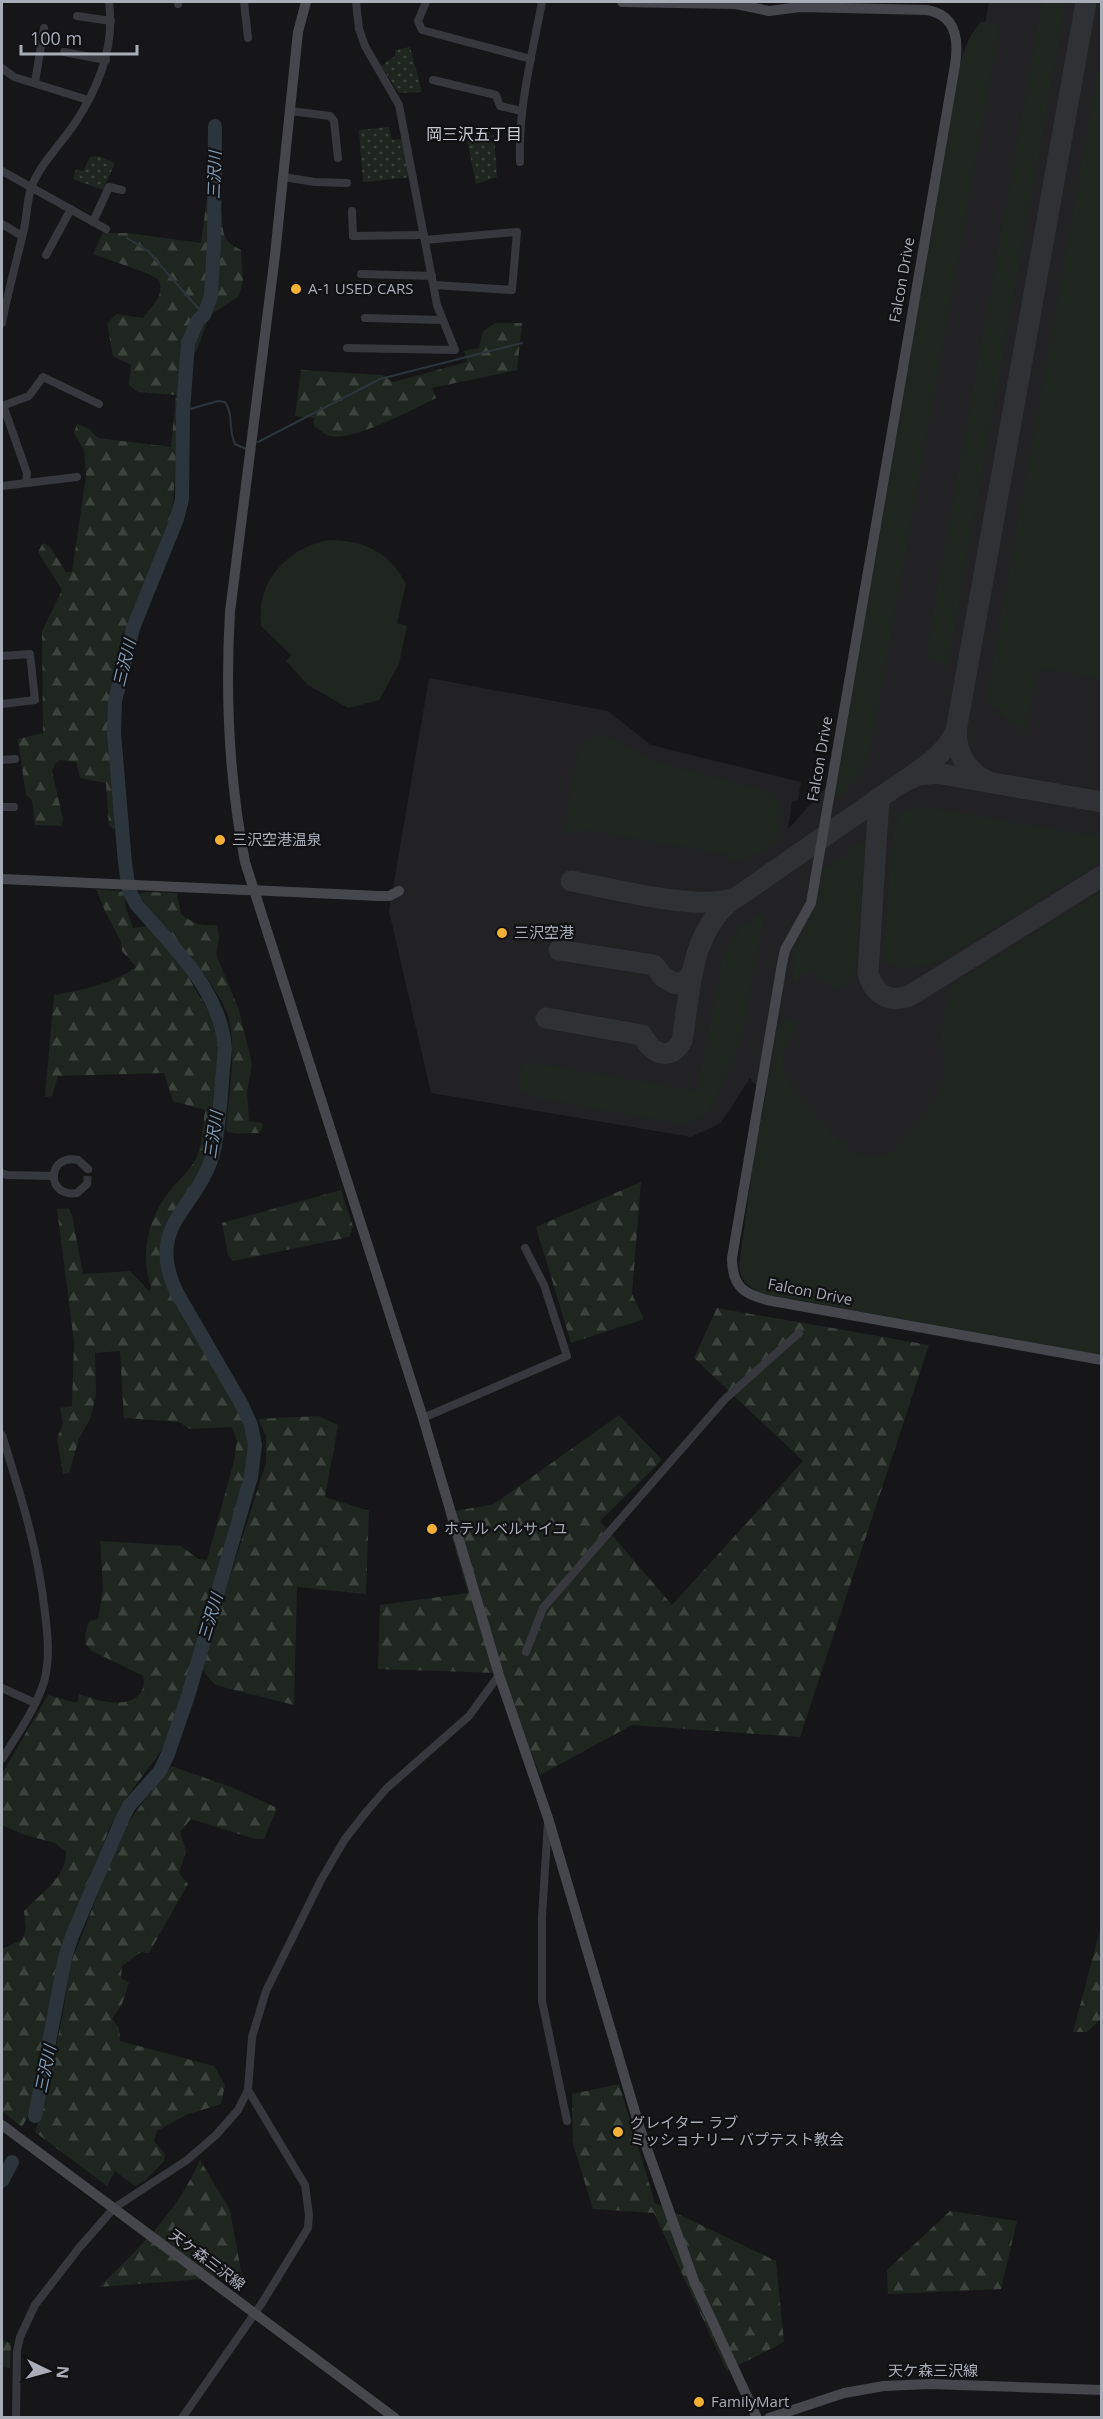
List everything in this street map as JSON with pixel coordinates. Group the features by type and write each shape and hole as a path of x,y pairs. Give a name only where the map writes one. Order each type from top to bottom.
{"street":[{"path":"2,323 3,303 22,236 32,187 53,151 75,123 106,60 110,44 109,2"},
{"path":"244,2 248,38"},
{"path":"306,2 298,32 291,111 231,602 227,663 228,727 237,818 245,862 423,1418 499,1676 548,1818 640,2129 695,2284 757,2418"},
{"path":"347,348 455,350 442,320 399,105 365,46 359,29 356,2"},
{"path":"426,2 418,21 422,30 531,59"},
{"path":"520,162 521,111 542,2"},
{"path":"622,2 741,3 751,9 769,11 800,3"},
{"path":"788,2 800,3"},
{"name":"Falcon Drive","path":"800,3 934,11 950,22 957,37 958,47 811,903 790,940 782,964 752,1130 732,1270 741,1288 748,1294 772,1301 1101,1360"},
{"path":"77,16 111,21"},
{"path":"35,82 44,28"},
{"path":"64,52 106,60"},
{"path":"2,68 14,77 88,100"},
{"path":"433,80 496,95 500,106 521,111"},
{"path":"291,111 330,116 334,121 338,158"},
{"path":"2,171 106,229"},
{"path":"283,177 315,182 346,183"},
{"path":"93,222 110,187 122,190"},
{"path":"46,255 71,209"},
{"path":"352,211 353,236 424,237 517,232 512,290 362,274"},
{"path":"2,224 22,236"},
{"path":"365,318 442,320"},
{"path":"26,482 27,473 2,406 30,396 43,377 99,404"},
{"path":"2,486 77,477"},
{"path":"2,656 30,654 35,700 2,704"},
{"path":"2,760 15,759"},
{"path":"2,807 14,807"},
{"path":"2,879 389,896 399,891"},
{"path":"87,1185 77,1193 64,1192 55,1182 54,1176 57,1166 65,1159 78,1160 88,1169"},
{"path":"2,1173 54,1176"},
{"path":"423,1418 567,1356 544,1285 525,1248"},
{"path":"526,1652 543,1608 725,1400 799,1333"},
{"path":"2,1435 34,1539 42,1586 48,1656 43,1684 35,1703 2,1756"},
{"path":"16,2418 17,2351 20,2337 30,2314 79,2248 114,2208 187,2160 216,2135 238,2110 248,2090 252,2037 266,1991 321,1880 345,1839 387,1788 469,1716 499,1676"},
{"path":"2,1688 35,1703"},
{"path":"548,1818 542,1917 542,2001 567,2121"},
{"path":"182,2418 254,2314 308,2228 306,2185 248,2090"},
{"name":"天ケ森三沢線","path":"2,2125 395,2418"},
{"name":"天ケ森三沢線","path":"769,2418 844,2393 885,2386 930,2384 1101,2390"}],"shaded area":[{"name":"三沢空港","path":"989,2 1101,2 1101,1332 927,1301 750,1078 721,1123 691,1137 431,1093 389,911 429,678 608,711 651,745 801,782 798,800 792,802 788,829 847,764"}],"green space":[{"path":"1042,2 1066,2 947,670 926,652"},
{"path":"989,21 1000,27 871,747 858,777 848,788 833,798 955,87 963,53 970,37 981,22"},
{"path":"410,47 422,92 399,93 381,66 395,56 395,50"},
{"path":"1101,53 1101,679 1044,668 1038,672 1025,735 986,700"},
{"path":"389,127 392,140 402,139 409,176 363,182 359,130"},
{"path":"494,135 497,177 476,184 467,139"},
{"path":"99,156 115,163 103,190 73,179 76,169 83,171 90,157"},
{"path":"208,191 213,191 212,212 222,214 227,240 241,250 243,281 239,296 210,315 196,352 183,353 172,517 122,638 108,716 117,827 113,829 109,826 106,783 80,778 76,762 60,760 52,771 63,819 61,826 35,825 32,800 26,795 18,739 43,733 42,631 62,590 38,552 43,543 50,547 66,572 72,572 86,476 84,450 74,433 77,424 89,429 98,438 171,447 176,395 138,392 129,385 131,365 113,356 107,324 116,314 143,318 159,296 159,280 149,274 93,254 103,233 128,233 201,243"},
{"path":"495,323 522,323 517,370 432,388 436,398 384,423 353,434 328,435 314,426 314,418 295,416 301,370 382,375 393,382 467,362 464,351 479,348 483,331"},
{"path":"327,540 353,542 374,550 392,563 406,584 397,623 407,626 399,664 379,700 348,708 308,685 286,661 291,655 261,626 263,595 276,570 298,551"},
{"path":"601,733 651,760 772,793 781,806 780,829 775,841 764,851 741,859 727,860 728,855 580,829 579,835 564,832 577,754 587,741"},
{"path":"920,806 1101,837 1101,861 939,962 902,969 894,967 884,957 883,950 894,828 904,812"},
{"path":"867,838 854,973 835,992 812,968 794,984 793,949 813,914 820,872"},
{"path":"96,889 125,892 126,909 133,928 149,926 164,941 214,1020 220,1047 208,1158 201,1173 169,1222 161,1243 161,1261 175,1300 239,1405 250,1444 248,1470 222,1563 166,1744 127,1797 109,1829 61,1957 34,2104 22,2127 2,2111 2,1949 22,1940 26,1929 24,1911 58,1877 66,1852 55,1843 25,1835 2,1825 2,1774 48,1695 77,1703 79,1694 115,1703 129,1701 139,1695 144,1684 143,1676 92,1651 86,1645 85,1635 89,1621 98,1619 103,1588 100,1541 181,1546 198,1559 207,1560 234,1461 237,1441 232,1427 190,1429 179,1422 124,1418 120,1351 95,1353 96,1394 91,1417 79,1439 69,1473 63,1474 57,1439 63,1423 60,1408 72,1406 74,1342 57,1209 68,1208 72,1215 83,1274 130,1271 149,1291 151,1287 146,1248 152,1222 164,1199 195,1160 202,1139 205,1110 173,1101 164,1073 58,1076 52,1096 45,1097 54,995 107,982 136,967 122,951 121,942"},
{"path":"1101,891 1101,1355 764,1294 747,1284 739,1267 753,1161 779,1023 787,1016 797,1029 785,1048 783,1065 787,1078 803,1100 836,1137 851,1150 871,1156 887,1154 919,1121 941,1087 943,1016 951,998 946,993 953,984"},
{"path":"177,893 181,914 198,924 217,925 219,938 216,954 239,1010 252,1064 247,1091 249,1121 262,1123 263,1128 259,1133 226,1131 232,1059 228,1016 213,986 138,894"},
{"path":"765,909 744,1030 736,1055 709,1113 693,1122 682,1124 536,1098 522,1091 519,1081 523,1061 697,1091 723,956 738,929"},
{"path":"641,1182 632,1294 644,1319 571,1343 536,1227"},
{"path":"341,1190 353,1227 349,1237 233,1261 228,1255 222,1223"},
{"path":"717,1308 929,1345 800,1737 632,1725 540,1775 499,1673 378,1669 380,1605 468,1593 445,1513 494,1504 619,1415 662,1460 600,1521 672,1605 803,1461 694,1358"},
{"path":"318,1416 338,1425 325,1497 369,1511 366,1594 297,1587 294,1705 215,1685 201,1668 266,1463 266,1436 258,1419"},
{"path":"171,1766 231,1787 275,1807 276,1811 264,1839 255,1839 191,1819 180,1832 186,1851 179,1873 188,1884 149,1953 141,1952 122,1966 121,1978 129,1983 122,2004 112,2019 119,2028 120,2041 214,2066 225,2085 221,2104 186,2115 157,2131 154,2141 165,2154 164,2161 146,2180 135,2186 115,2171 107,2186 35,2132 44,2106 63,2013 70,1965 125,1826"},
{"path":"1101,1927 1101,2019 1087,2032 1073,2032"},
{"path":"619,2084 655,2203 776,2261 784,2342 727,2371 654,2213 593,2209 573,2144 572,2094"},
{"path":"200,2160 230,2210 242,2276 99,2287 169,2213"},
{"path":"950,2211 1017,2221 1001,2289 888,2294 887,2270"},
{"path":"2,2340 11,2343 10,2368 2,2367"}],"waterway":[{"name":"三沢川","path":"35,2116 65,1958 72,1936 123,1817 129,1806 160,1771 168,1754 188,1696 251,1477 255,1445 251,1425 242,1405 177,1293 168,1269 166,1249 170,1233 198,1187 214,1150 220,1113 225,1049 222,1028 205,988 179,953 136,904 129,890 114,733 115,701 133,628 177,519 182,499 183,411 188,343 198,320 204,315 211,296 215,126"},
{"path":"127,238 148,251 204,315"},
{"path":"258,442 380,379 522,343"},
{"path":"183,411 218,401 225,402 235,444 246,449"},
{"name":"三沢川","path":"2,2181 12,2162"}],"taxiway":[{"path":"901,783 925,767 939,754 956,731 1086,2"},
{"path":"957,726 959,751 967,765 979,777 987,781"},
{"path":"546,1018 642,1035 656,1051 666,1054 672,1052 682,1041 693,968 698,950 714,918 727,904 901,783 919,775 936,773 1102,802"},
{"path":"879,798 868,973 874,987 884,996 903,998 911,995 1102,876"},
{"path":"571,881 678,901 719,902 734,898"},
{"path":"559,950 654,965 663,977 676,984 687,980 693,971"}],"tunnel":[{"path":"87,1184 88,1169"}],"place":[{"name":"A-1 USED CARS","path":"296,289"},
{"name":"三沢空港温泉","path":"220,840"},
{"name":"三沢空港","path":"502,933"},
{"name":"ホテル ベルサイユ","path":"432,1529"},
{"name":"グレイター ラブ ミッショナリー バプテスト教会","path":"618,2132"},
{"name":"FamilyMart","path":"699,2402"}],"district":[{"name":"岡三沢五丁目","path":"474,134"}]}
